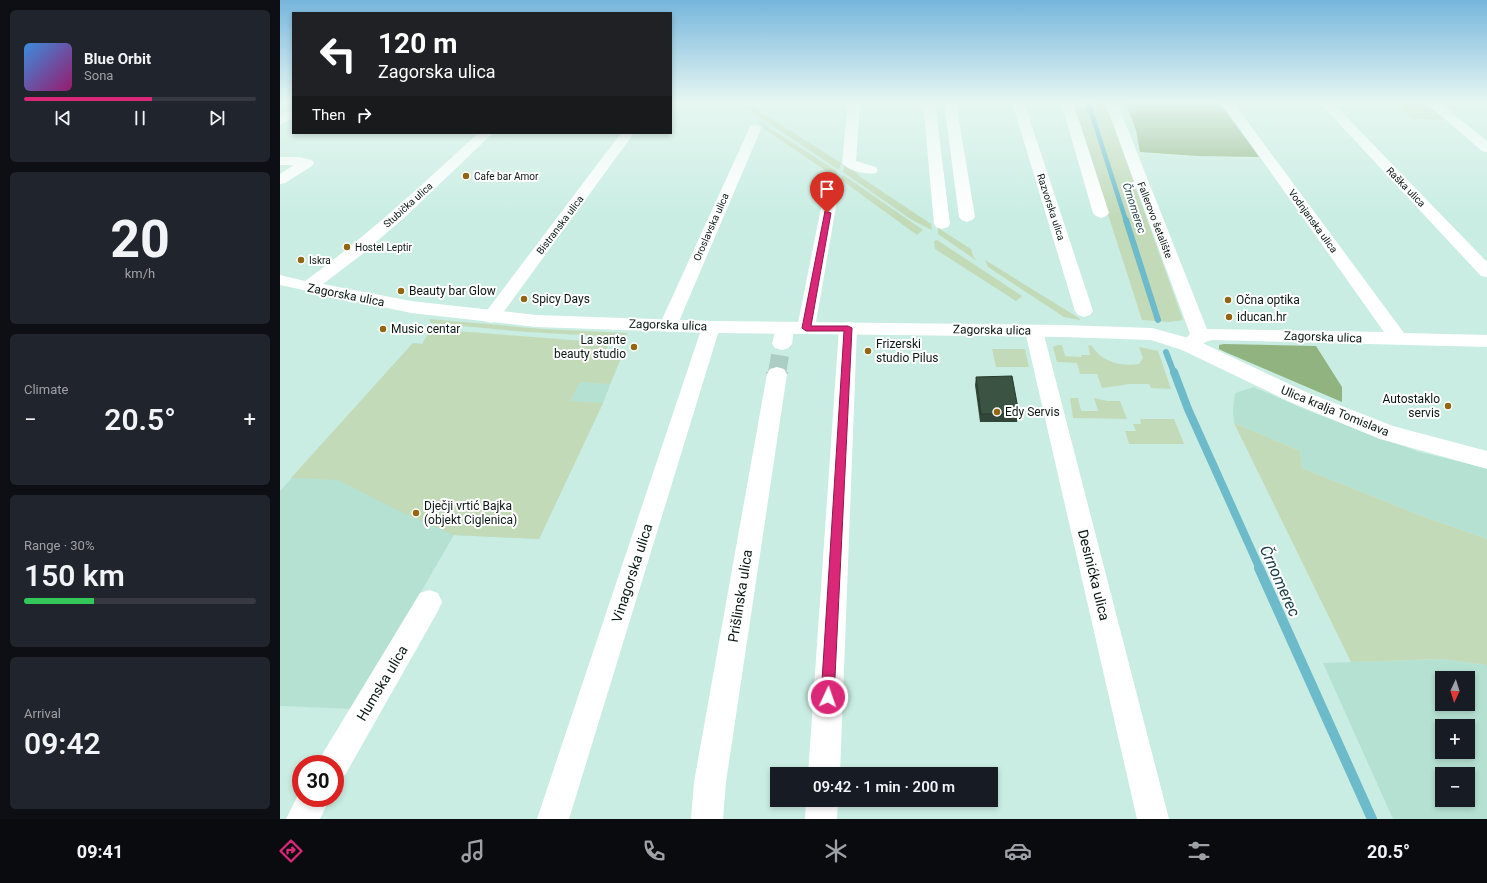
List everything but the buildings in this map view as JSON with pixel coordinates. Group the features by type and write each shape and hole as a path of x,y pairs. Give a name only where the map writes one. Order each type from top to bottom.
{"street":[{"name":"Stubička ulica","path":"308,287 375,235 421,195 478,140"},
{"name":"Bistranska ulica","path":"491,317 623,140"},
{"name":"Oroslavska ulica","path":"668,326 750,140"},
{"path":"851,140 849,163 871,170"},
{"path":"933,140 942,224"},
{"path":"956,140 967,217"},
{"name":"Razvorska ulica","path":"1030,140 1084,311"},
{"path":"1079,140 1101,212"},
{"name":"Fallerovo šetalište","path":"1123,140 1194,341"},
{"name":"Vodnjanska ulica","path":"1255,140 1399,339"},
{"name":"Raška ulica","path":"1361,140 1487,272"},
{"path":"1478,140 1487,148"},
{"path":"280,161 299,161 307,163 280,180"},
{"path":"806,328 833,183"},
{"name":"Zagorska ulica","path":"280,280 308,287 411,307 491,317 578,323 711,327 784,336 806,328 848,328 1141,333 1194,341 1212,334 1487,342"},
{"name":"Vinagorska ulica","path":"553,819 711,327"},
{"path":"824,767 848,328"},
{"name":"Desinićka ulica","path":"1034,331 1153,819"},
{"name":"Ulica kralja Tomislava","path":"1194,341 1298,397 1388,433 1487,460"},
{"name":"Prišlinska ulica","path":"706,819 715,750 777,374"},
{"name":"Humska ulica","path":"339,755 429,602"},
{"path":"302,819 309,807"},
{"path":"821,819 822,807"}],"shaded area":[{"path":"781,140 789,140 835,170 837,172 835,177"},
{"path":"794,140 805,140 841,163 839,170"},
{"path":"1084,140 1119,140 1183,320 1169,322 1142,320"},
{"path":"845,164 862,178 931,224 932,230 912,220 843,172"},
{"path":"843,175 923,230 917,235 840,179"},
{"path":"938,228 971,249 973,256 977,261 938,234"},
{"path":"937,240 1022,296 1016,301 935,249 934,241"},
{"path":"985,260 1080,320 1064,317 988,267"},
{"path":"429,319 543,329 629,333 621,337 527,332 431,323"},
{"path":"431,329 609,343 603,359 620,360 610,384 580,382 570,401 603,403 539,539 454,535 405,514 338,480 291,478 413,343 422,344"},
{"name":"Dječji vrtić Bajka (objekt Ciglenica)","path":"413,343 620,360 603,403 539,539 454,535 353,709 280,706 280,491"},
{"path":"1062,345 1065,356 1081,357 1081,355 1090,355 1088,345 1092,346 1106,360 1126,365 1139,364 1143,358 1139,347 1158,351 1171,389 1151,388 1149,384 1130,384 1102,388 1097,374 1080,374 1077,363 1057,362 1053,347"},
{"path":"992,349 1025,349 1029,367 996,367"},
{"path":"1254,387 1306,410 1419,452 1487,468 1487,539 1419,515 1302,468 1300,451 1234,423 1233,410 1235,393"},
{"path":"1070,398 1078,398 1081,411 1098,411 1094,398 1108,401 1120,401 1127,419 1073,418"},
{"path":"1140,419 1174,419 1184,444 1129,444 1125,431 1136,431 1133,424 1141,424"},
{"path":"1234,423 1300,451 1302,468 1419,515 1487,539 1487,665 1443,659 1351,662"},
{"path":"1443,659 1487,665 1487,819 1393,819 1323,663"}],"green space":[{"path":"1138,140 1247,140 1259,157 1198,156 1140,152"},
{"path":"1219,345 1316,346 1342,387 1342,402 1219,349"}],"waterway":[{"name":"Črnomerec","path":"1100,140 1126,221"},
{"name":"Črnomerec","path":"1126,220 1158,320"},
{"name":"Črnomerec","path":"1166,352 1174,373"},
{"name":"Črnomerec","path":"1174,372 1188,409 1260,569"},
{"name":"Črnomerec","path":"1259,568 1372,819"}],"tunnel":[{"path":"777,373 782,344"}],"place":[{"name":"Cafe bar Amor","path":"466,176"},
{"name":"Hostel Leptir","path":"347,247"},
{"name":"Iskra","path":"301,260"},
{"name":"Beauty bar Glow","path":"401,291"},
{"name":"Spicy Days","path":"524,299"},
{"name":"Očna optika","path":"1228,300"},
{"name":"iducan.hr","path":"1229,317"},
{"name":"Music centar","path":"383,329"},
{"name":"La sante beauty studio","path":"634,347"},
{"name":"Frizerski studio Pilus","path":"868,351"},
{"name":"Autostaklo servis","path":"1448,406"},
{"name":"Edy Servis","path":"997,412"},
{"name":"Dječji vrtić Bajka (objekt Ciglenica)","path":"416,513"}],"route":[{"path":"827,213 806,328 848,328 828,697"}]}
